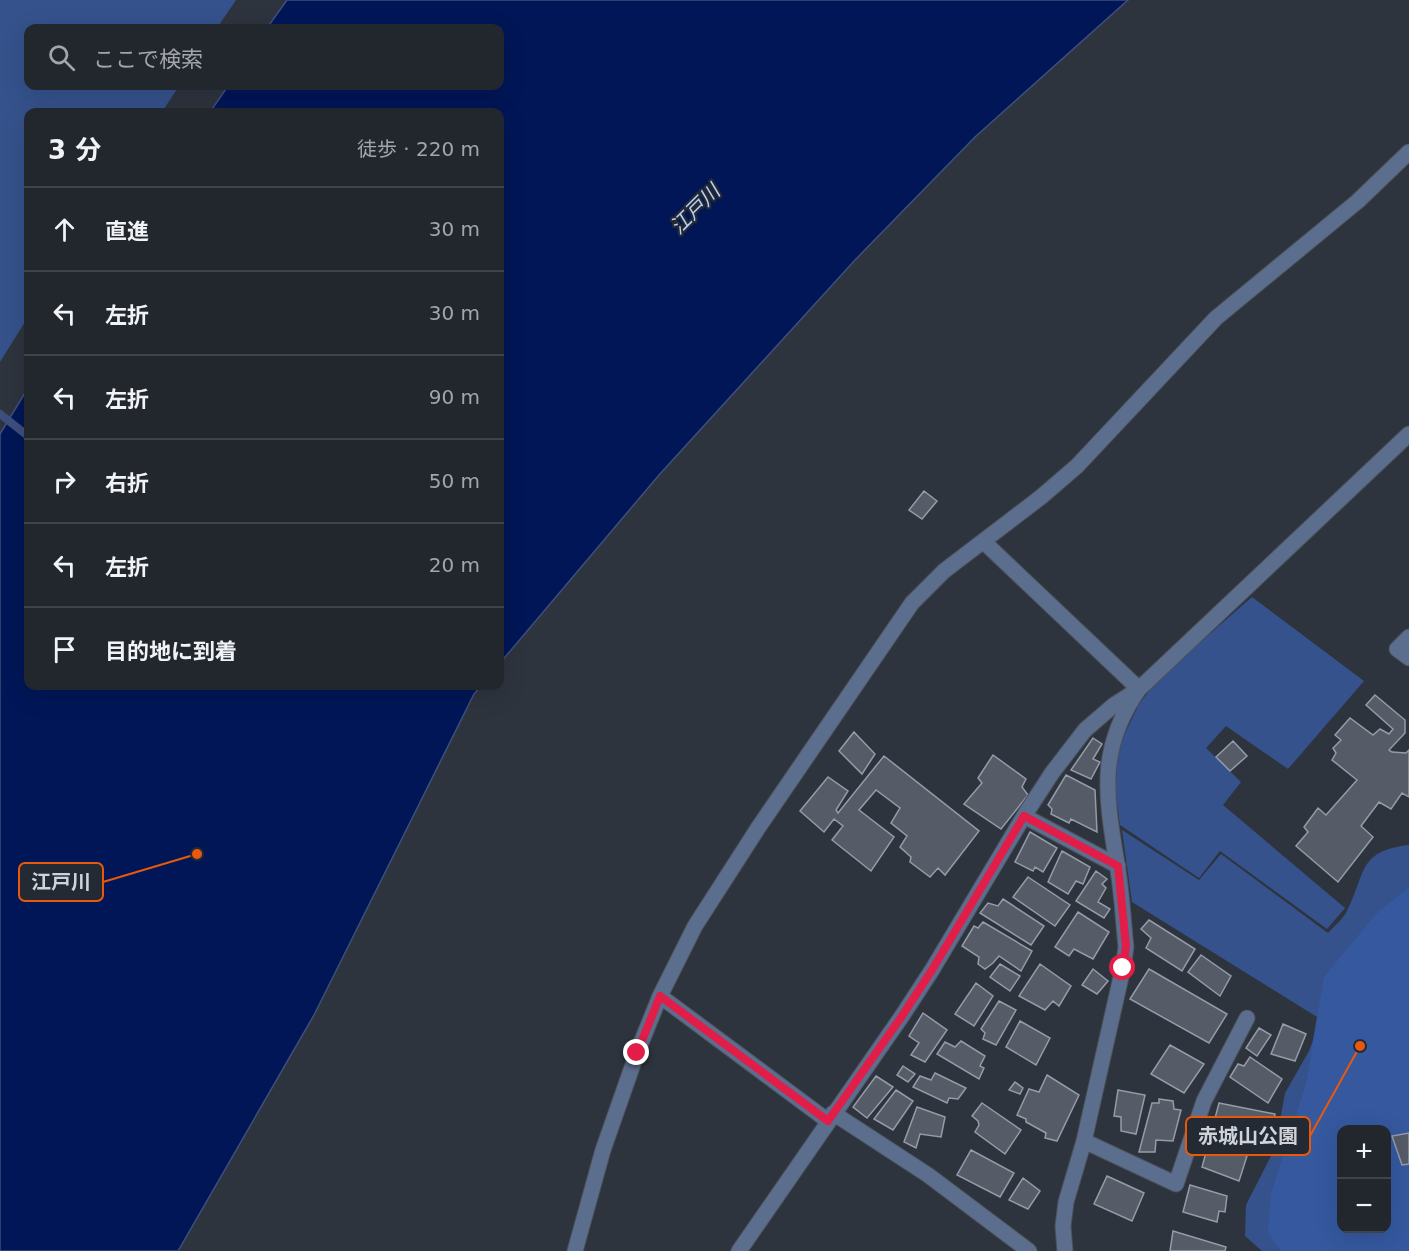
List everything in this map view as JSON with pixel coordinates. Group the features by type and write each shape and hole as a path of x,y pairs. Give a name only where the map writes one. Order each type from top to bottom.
{"street":[{"path":"574,1251 603,1150 637,1053 660,996 695,926 721,884 912,603 944,571 984,542 1077,466 1216,318 1358,201 1409,152"},
{"path":"739,1251 902,1016 1024,816 1052,773 1085,730 1114,705 1139,689 1409,434"},
{"path":"984,542 1139,689"},
{"path":"1409,637 1397,649 1409,658"},
{"path":"1065,1251 1066,1202 1084,1142 1126,946 1107,786 1113,742 1124,711 1139,689"},
{"path":"1024,816 1118,866"},
{"path":"660,996 831,1117 928,1175 1029,1251"},
{"path":"1084,1142 1176,1184 1203,1101 1247,1018"}],"shaded area":[{"path":"0,0 236,0 220,24 24,24 24,90 176,90 165,108 24,108 24,323 0,362"},
{"path":"1252,597 1364,681 1288,769 1226,726 1206,748 1241,782 1223,805 1345,908 1327,929 1220,851 1199,878 1120,825 1115,788 1119,746 1139,704 1158,679"},
{"path":"1122,830 1199,880 1221,854 1328,933 1345,914 1361,875 1372,859 1392,848 1409,845 1409,1251 1262,1251 1245,1236 1246,1205 1275,1148 1285,1093 1309,1051 1317,1017 1132,902"},
{"path":"1409,887 1409,1251 1281,1251 1268,1232 1271,1194 1306,1084 1324,977 1376,914"}],"water":[{"name":"江戸川","path":"287,0 1128,0 975,137 855,260 659,475 504,658 504,108 213,108 225,90 504,90 504,24 270,24"},
{"path":"24,395 24,690 478,690 314,1015 178,1251 0,1251 0,434"}],"building":[{"path":"924,491 937,501 922,519 909,510"},
{"path":"1375,695 1405,720 1405,733 1389,750 1406,753 1409,750 1409,797 1402,793 1391,809 1379,802 1361,826 1373,837 1338,882 1296,846 1308,832 1304,827 1318,808 1326,815 1357,780 1332,760 1336,753 1333,748 1341,740 1335,735 1350,718 1373,735 1380,729 1389,734 1393,729 1366,705"},
{"path":"854,732 875,754 862,774 839,751"},
{"path":"1093,738 1102,744 1093,759 1100,762 1091,779 1071,770"},
{"path":"1233,741 1247,756 1230,771 1216,757"},
{"path":"993,755 1026,779 1022,787 1028,795 1001,829 964,804 982,783 978,778"},
{"path":"884,756 979,831 945,875 938,868 930,877 910,862 911,857 900,847 907,836 891,823 900,808 876,790 859,810 894,837 871,871 832,840 843,826 834,819 824,832 800,811 828,777 848,791 836,810 838,813"},
{"path":"1066,775 1095,790 1097,832 1071,819 1069,823 1051,814 1052,809 1048,805"},
{"path":"1030,832 1057,848 1043,872 1035,867 1033,871 1015,862"},
{"path":"1062,851 1090,867 1083,884 1076,881 1068,894 1048,882"},
{"path":"1096,871 1107,879 1102,884 1106,888 1098,902 1110,909 1104,918 1076,901"},
{"path":"1028,877 1070,905 1055,926 1013,897"},
{"path":"1003,899 1044,926 1031,945 980,913 988,903 998,906"},
{"path":"1078,912 1109,932 1093,959 1074,949 1069,956 1055,947"},
{"path":"1149,920 1195,949 1182,971 1146,948 1151,938 1141,929"},
{"path":"983,922 1032,951 1021,971 999,956 985,969 978,964 979,957 962,946 974,926 978,928"},
{"path":"1201,955 1231,976 1220,996 1188,972"},
{"path":"1000,964 1020,976 1010,991 990,977"},
{"path":"1040,964 1071,986 1059,1006 1053,1001 1045,1010 1019,996"},
{"path":"1093,969 1108,981 1097,994 1082,985"},
{"path":"1149,969 1227,1014 1209,1043 1130,999"},
{"path":"976,983 993,996 974,1026 955,1014"},
{"path":"999,1001 1016,1010 996,1045 983,1039 985,1033 981,1029"},
{"path":"923,1013 947,1030 925,1062 911,1055 919,1043 909,1036"},
{"path":"1020,1021 1050,1038 1036,1065 1006,1047"},
{"path":"1283,1024 1306,1034 1295,1061 1271,1054"},
{"path":"1259,1028 1271,1035 1257,1056 1246,1048"},
{"path":"961,1041 985,1056 980,1066 984,1068 979,1079 937,1054 945,1042 955,1047"},
{"path":"1170,1045 1204,1064 1184,1093 1151,1074"},
{"path":"1250,1057 1282,1079 1268,1103 1230,1077 1238,1064 1244,1066"},
{"path":"903,1066 915,1074 908,1082 897,1075"},
{"path":"935,1073 966,1088 958,1099 949,1098 947,1103 913,1087 920,1076 931,1080"},
{"path":"1047,1075 1079,1095 1057,1141 1045,1138 1046,1133 1017,1115 1029,1089 1039,1092"},
{"path":"876,1076 893,1087 867,1118 853,1107"},
{"path":"1015,1082 1023,1088 1020,1094 1009,1090"},
{"path":"896,1090 913,1101 893,1130 874,1119"},
{"path":"1118,1090 1145,1095 1136,1134 1121,1131 1121,1117 1114,1116"},
{"path":"1159,1099 1173,1101 1174,1109 1181,1110 1173,1141 1156,1140 1155,1152 1139,1152 1152,1103 1159,1103"},
{"path":"982,1103 1021,1130 1005,1154 975,1132 979,1125 972,1116"},
{"path":"1219,1103 1275,1114 1272,1130 1268,1129 1265,1146 1252,1144 1252,1139 1219,1130 1217,1136 1207,1134 1208,1129 1213,1126"},
{"path":"917,1107 945,1117 941,1137 920,1134 916,1148 904,1142"},
{"path":"1409,1133 1409,1164 1402,1165 1392,1136"},
{"path":"1209,1142 1247,1156 1239,1181 1202,1167"},
{"path":"971,1150 1014,1173 1000,1197 957,1175"},
{"path":"1107,1176 1144,1193 1132,1221 1094,1204"},
{"path":"1023,1178 1040,1191 1028,1209 1009,1200"},
{"path":"1190,1185 1227,1196 1225,1212 1219,1211 1217,1222 1183,1212"},
{"path":"1173,1231 1226,1247 1225,1251 1170,1251"}],"waterway":[{"path":"0,414 24,433"}],"place":[{"name":"江戸川","path":"197,854"},
{"name":"赤城山公園","path":"1360,1046"}],"route":[{"path":"637,1053 660,996 828,1121 932,970 1024,816 1118,866 1126,946 1123,968"}]}
